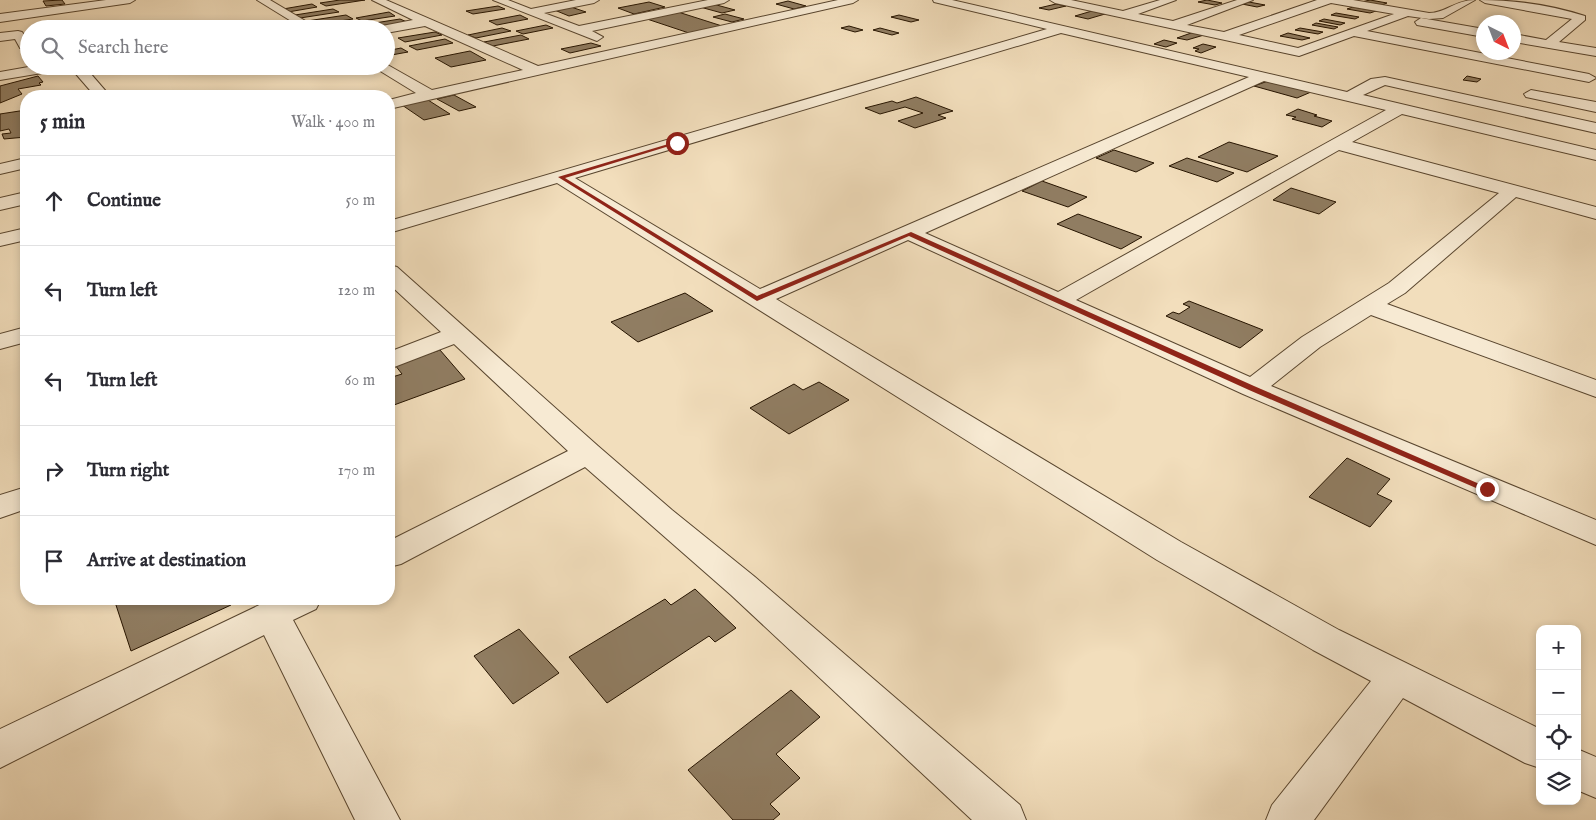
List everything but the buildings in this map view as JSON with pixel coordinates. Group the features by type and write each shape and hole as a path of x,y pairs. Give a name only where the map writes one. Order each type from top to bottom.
{"street":[{"path":"1,17 130,0"},
{"path":"262,0 297,20"},
{"path":"377,0 537,71"},
{"path":"498,0 632,50"},
{"path":"530,12 594,0"},
{"path":"579,30 724,0"},
{"path":"395,103 852,0"},
{"path":"1055,0 1299,52 1406,13"},
{"path":"1174,25 1248,0"},
{"path":"1225,36 1308,7 1335,0 1406,13 1439,16 1465,3 1522,17"},
{"path":"1485,0 1571,14 1581,18 1549,44"},
{"path":"18,1 36,20"},
{"path":"947,1 1061,29 1259,67 1349,97 1596,155"},
{"path":"1124,15 1162,1"},
{"path":"1284,3 1308,7"},
{"path":"1,17 15,31"},
{"path":"1392,17 1476,32"},
{"path":"395,27 424,22"},
{"path":"1374,25 1476,43"},
{"path":"395,225 1061,29"},
{"path":"0,35 20,30"},
{"path":"1352,32 1465,55 1594,76"},
{"path":"0,35 18,35 20,40"},
{"path":"1521,39 1596,52"},
{"path":"757,299 909,234 1291,50"},
{"path":"1521,52 1594,76"},
{"path":"1450,63 1465,55"},
{"path":"0,71 20,68"},
{"path":"0,76 20,73"},
{"path":"84,75 98,90"},
{"path":"395,75 430,95"},
{"path":"1349,97 1376,82 1385,81 1596,128"},
{"path":"1513,91 1596,108"},
{"path":"1058,301 1399,109"},
{"path":"1338,144 1596,213"},
{"path":"0,159 20,154"},
{"path":"0,169 20,164"},
{"path":"560,177 1169,551 1269,608 1397,677 1536,748"},
{"path":"1252,388 1311,342 1397,288 1512,190"},
{"path":"0,198 20,194"},
{"path":"0,204 20,199"},
{"path":"909,234 1252,388 1596,533"},
{"path":"0,240 20,235"},
{"path":"395,277 588,454 743,586 1004,820"},
{"path":"1369,306 1596,390"},
{"path":"395,358 459,334"},
{"path":"0,342 20,336"},
{"path":"395,552 588,454"},
{"path":"0,507 20,499"},
{"path":"0,749 288,607 378,820"},
{"path":"1288,820 1397,677"},
{"path":"1581,770 1596,778"}],"route":[{"path":"677,143 560,177 757,299 909,234 1252,388 1487,489"}]}
